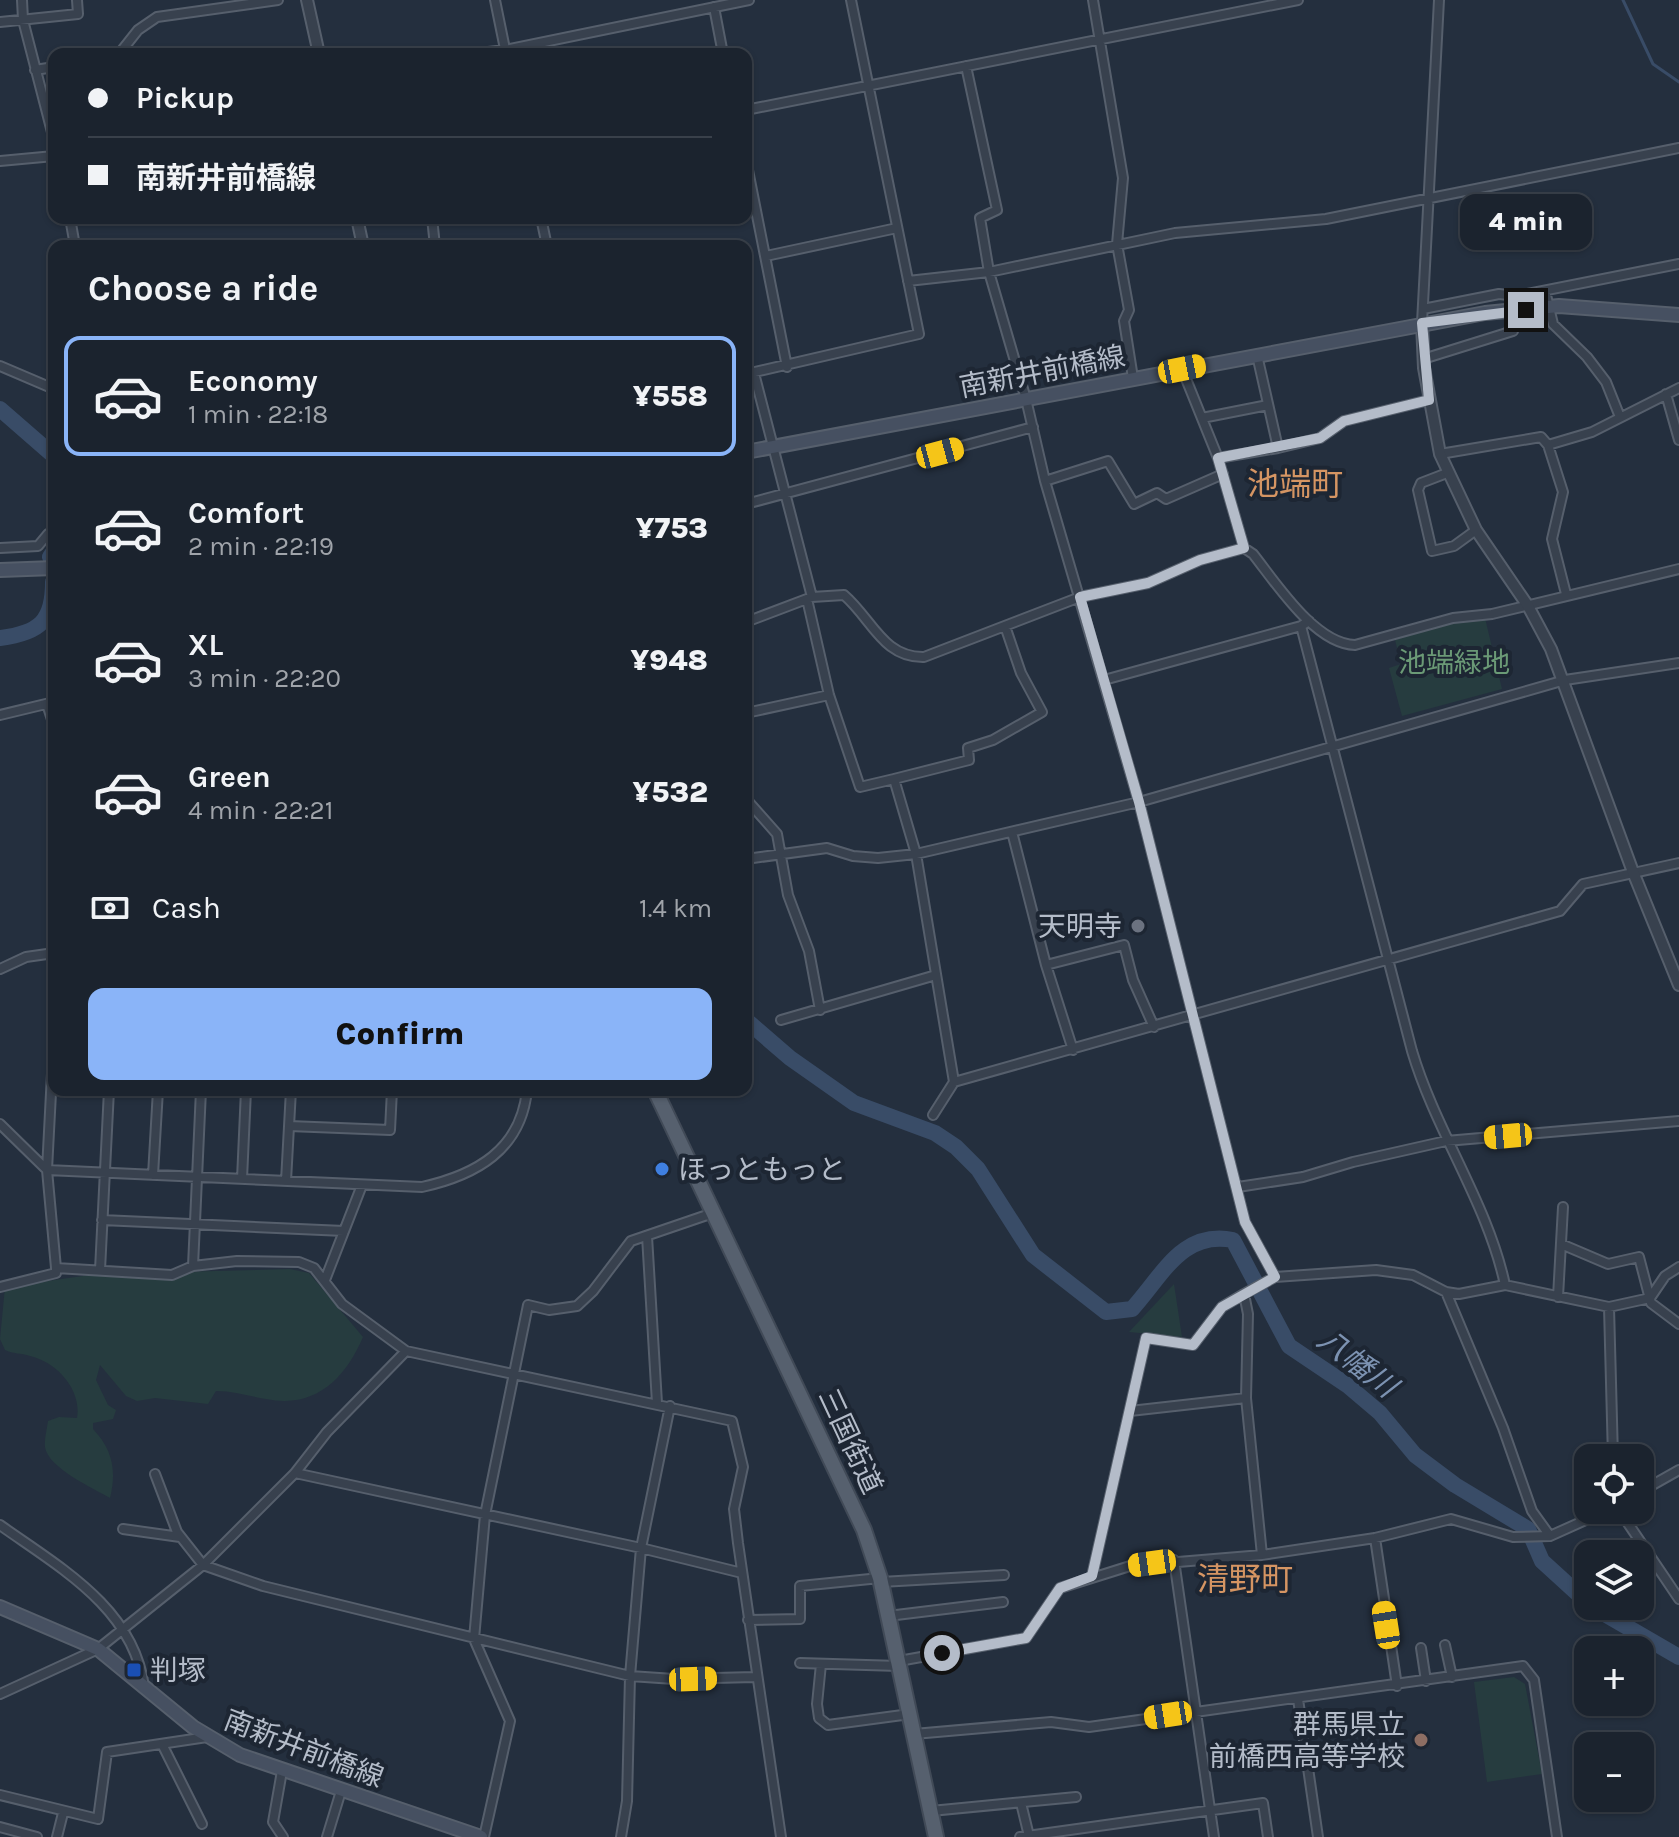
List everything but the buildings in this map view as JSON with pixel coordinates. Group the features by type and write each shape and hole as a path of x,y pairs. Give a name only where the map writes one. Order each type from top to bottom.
{"main road":[{"name":"南新井前橋線","path":"752,451 1422,323 1549,308 1624,308 1679,315"},
{"path":"0,570 48,568"},
{"name":"三国街道","path":"658,1096 864,1530 880,1580 936,1837"},
{"name":"南新井前橋線","path":"0,1607 98,1649 207,1737 282,1771 482,1837"}],"street":[{"path":"22,0 23,20 48,118"},
{"path":"0,22 78,14 77,0"},
{"path":"124,48 138,30 157,17 278,0"},
{"path":"307,0 318,48"},
{"path":"495,0 505,48"},
{"path":"524,48 749,0"},
{"path":"752,374 919,334 851,0"},
{"path":"1093,0 1123,178 1117,244 1129,310 1124,321 1133,378"},
{"path":"752,109 1298,0"},
{"path":"1439,0 1422,323 1423,359 1440,454 1476,530 1528,606 1565,680 1633,872 1679,985"},
{"path":"714,7 722,48"},
{"path":"966,66 997,210 980,218 989,272 1026,399 1045,481 1139,802 1245,1222 1275,1277"},
{"path":"35,70 48,68"},
{"path":"908,281 989,272 1175,233 1326,219 1679,148"},
{"path":"0,161 48,157"},
{"path":"752,189 787,367"},
{"path":"766,256 897,228"},
{"path":"1423,309 1499,294 1517,296 1679,264"},
{"path":"1545,291 1553,324 1587,357 1606,382 1620,417"},
{"path":"1423,359 1513,331"},
{"path":"1257,355 1278,448"},
{"path":"0,366 48,386"},
{"path":"1182,369 1218,458 1244,548 1305,624 1341,645 1355,645 1453,618 1528,606 1566,594 1679,569"},
{"path":"752,380 786,494 829,695 860,787 969,760 968,748 993,740 1042,712 1021,673 1005,626"},
{"path":"1548,445 1592,432 1679,388"},
{"path":"1666,394 1679,440"},
{"path":"1218,458 1320,438 1344,421 1429,400"},
{"path":"1202,418 1268,405"},
{"path":"752,502 1033,427"},
{"path":"1440,454 1541,437 1548,445 1563,492 1552,539 1566,594"},
{"path":"1045,481 1108,461 1134,504 1157,493 1166,499 1223,474"},
{"path":"1447,473 1421,483 1418,490 1432,551 1454,546 1476,530"},
{"path":"0,548 33,547 48,537"},
{"path":"33,547 36,569"},
{"path":"752,620 810,598 844,595 860,609 894,652 908,657 939,653 1080,597 1148,583 1200,560 1244,548"},
{"path":"1104,680 1305,624"},
{"path":"1305,624 1331,747 1425,1093 1497,1247 1505,1285"},
{"path":"752,858 827,848 853,856 878,858 916,854 1139,802 1565,680 1679,663"},
{"path":"752,712 829,695"},
{"path":"0,715 48,703"},
{"path":"894,779 916,854 954,1082 933,1115"},
{"path":"752,806 777,834 788,895 809,951 820,1010"},
{"path":"1012,832 1046,965 1073,1050"},
{"path":"954,1082 1560,911 1583,884 1679,863"},
{"path":"1046,965 1124,945 1133,980 1154,1027"},
{"path":"0,969 26,957 48,954"},
{"path":"781,1020 936,975"},
{"path":"0,1287 56,1273 47,1170 51,1096"},
{"path":"100,1270 109,1096"},
{"path":"153,1175 158,1096"},
{"path":"193,1266 201,1096"},
{"path":"242,1179 246,1096"},
{"path":"286,1181 291,1096"},
{"path":"289,1126 390,1130 392,1096"},
{"path":"0,1124 47,1170 422,1187 466,1174 485,1163 511,1140 520,1123 526,1096"},
{"path":"1238,1187 1303,1177 1446,1141 1679,1121"},
{"path":"325,1280 362,1185"},
{"path":"1558,1297 1563,1207"},
{"path":"482,1837 510,1721 474,1639 485,1515 528,1305 549,1310 577,1306 593,1291 631,1241 713,1213"},
{"path":"102,1220 344,1231"},
{"path":"647,1236 657,1403"},
{"path":"1561,1244 1608,1264 1639,1257 1650,1298 1658,1309 1679,1324"},
{"path":"56,1268 172,1275 193,1266 265,1259 299,1262 314,1268 342,1304 406,1351 732,1421 743,1467 734,1509 755,1677 781,1837"},
{"path":"1092,1576 1146,1338 1193,1345 1222,1307 1275,1277 1376,1270 1413,1275 1446,1292 1459,1294 1505,1285 1609,1307 1650,1298 1665,1276 1679,1267"},
{"path":"1247,1292 1246,1398 1262,1555"},
{"path":"1446,1292 1503,1428 1532,1511 1550,1536"},
{"path":"1609,1307 1613,1444"},
{"path":"0,1694 98,1649 203,1565 295,1473 327,1432 406,1351"},
{"path":"1130,1411 1246,1398"},
{"path":"621,1837 627,1801 630,1676 641,1548 670,1406"},
{"path":"1654,1484 1679,1470"},
{"path":"295,1473 742,1573"},
{"path":"155,1474 180,1537 203,1565 263,1586 630,1676 674,1679 755,1677"},
{"path":"800,1663 899,1664 1026,1638 1060,1588 1092,1576 1174,1560 1262,1555 1375,1538 1451,1519 1513,1537 1550,1536 1577,1524"},
{"path":"1628,1524 1679,1599"},
{"path":"0,1525 94,1592 122,1627 142,1670 145,1687"},
{"path":"123,1529 180,1537"},
{"path":"1375,1538 1397,1686"},
{"path":"1174,1560 1214,1837"},
{"path":"748,1620 800,1619 800,1586 1004,1575"},
{"path":"888,1616 1003,1602"},
{"path":"1445,1645 1452,1677"},
{"path":"1421,1648 1426,1681"},
{"path":"821,1664 817,1704 819,1718 828,1725 910,1714"},
{"path":"914,1734 1051,1722 1089,1727 1523,1666 1534,1680 1557,1837"},
{"path":"1298,1699 1318,1837"},
{"path":"0,1795 63,1813 98,1819 107,1752 207,1737"},
{"path":"163,1746 202,1824"},
{"path":"282,1771 273,1822 283,1837"},
{"path":"327,1837 341,1791"},
{"path":"931,1811 1076,1797"},
{"path":"1021,1803 1024,1836 1263,1803 1268,1837"},
{"path":"57,1837 63,1813"},
{"path":"0,1827 37,1837"}],"green space":[{"name":"池端緑地","path":"1485,618 1502,689 1402,716 1389,668 1401,664 1395,640 1451,622"},
{"path":"290,1269 309,1273 363,1337 347,1366 326,1388 313,1395 283,1401 216,1391 208,1404 155,1398 137,1401 126,1396 100,1365 96,1380 108,1405 116,1410 113,1419 93,1423 93,1429 105,1444 111,1460 113,1478 110,1498 72,1477 48,1455 45,1444 48,1421 59,1417 77,1418 76,1397 66,1379 49,1364 5,1350 0,1339 5,1287 90,1275 162,1279 178,1272"},
{"path":"1174,1284 1182,1337 1129,1332"},
{"path":"1514,1677 1525,1684 1542,1774 1487,1782 1474,1682"}],"waterway":[{"path":"1623,0 1653,64 1679,82"},
{"name":"八幡川","path":"0,409 48,451"},
{"path":"0,638 25,633 42,623 48,613"},
{"name":"八幡川","path":"752,1025 790,1058 854,1103 935,1133 956,1147 978,1169 1033,1255 1106,1312 1132,1309 1187,1248 1215,1239 1233,1240 1289,1346 1347,1385 1380,1413 1415,1455 1455,1485 1528,1529 1542,1561 1574,1590"},
{"name":"八幡川","path":"1615,1620 1679,1657"}],"place":[{"name":"天明寺","path":"1138,926"},
{"name":"ほっともっと","path":"662,1169"},
{"name":"判塚","path":"134,1670"},
{"name":"群馬県立 前橋西高等学校","path":"1421,1740"}],"district":[{"name":"池端町","path":"1295,484"},
{"name":"清野町","path":"1245,1579"}],"route":[{"path":"942,1653 1026,1638 1060,1588 1092,1576 1146,1338 1193,1345 1222,1307 1275,1277 1245,1222 1139,802 1080,597 1148,583 1200,560 1244,548 1218,458 1320,438 1344,421 1429,400 1422,323 1526,310"}]}
